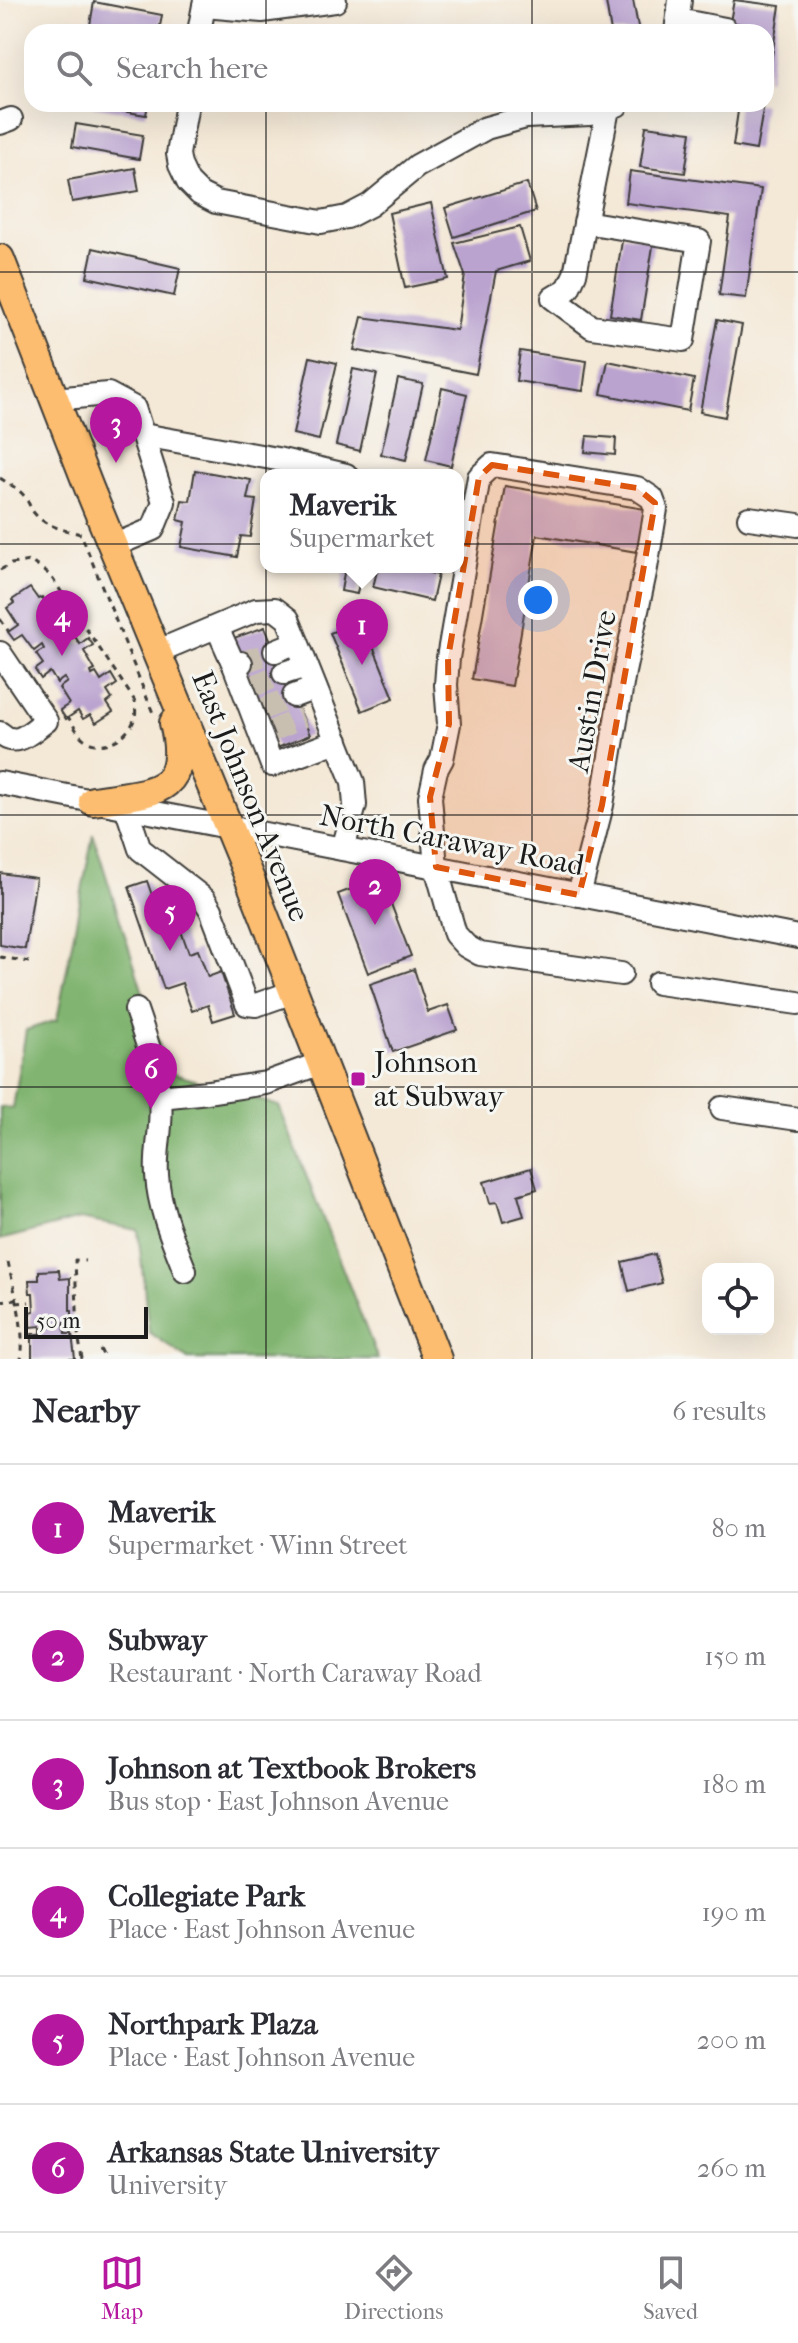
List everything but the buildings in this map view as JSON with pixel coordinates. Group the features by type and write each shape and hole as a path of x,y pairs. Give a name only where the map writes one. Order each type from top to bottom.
{"main road":[{"name":"East Johnson Avenue","path":"0,259 6,290 54,399 228,827 437,1359"},
{"path":"93,801 150,792 167,783 177,766 179,745 156,652"}],"street":[{"path":"200,24 204,3 262,11 335,1"},
{"path":"678,17 705,24"},
{"path":"186,112 178,154 188,182 200,194 216,202 321,222 347,217 370,205 417,166 486,128 526,117 597,112"},
{"path":"585,222 699,241 683,340 592,327 553,298 568,289 575,274 585,222 612,112"},
{"path":"54,399 108,394 134,408 164,502 153,529 113,546"},
{"path":"143,435 300,469"},
{"name":"Austin Drive","path":"464,565 479,477 487,468 497,464 637,488 652,498 656,509 602,805 579,895"},
{"path":"749,518 798,525"},
{"name":"Austin Drive","path":"436,867 430,797 449,724 446,685 448,658 463,573"},
{"path":"156,652 256,610 275,609 288,619 306,666 314,705 337,741 353,782 355,805 343,849"},
{"path":"217,627 237,664 265,734 272,765 337,741"},
{"path":"275,651 297,642"},
{"path":"0,653 46,721 16,740 8,740 0,733"},
{"path":"284,673 306,666"},
{"path":"294,696 314,705"},
{"name":"North Caraway Road","path":"0,783 798,937"},
{"path":"126,807 140,849 204,899 211,910 247,1004 256,1005 293,992"},
{"path":"436,867 452,928 466,946 480,954 621,974"},
{"path":"658,983 798,1003"},
{"path":"136,1010 160,1097 157,1176 165,1220 185,1271"},
{"path":"160,1097 266,1083 321,1063"},
{"path":"722,1108 798,1119"}],"path":[{"path":"0,478 25,497 34,514 45,522 81,534 155,720"},
{"path":"0,570 11,564 30,561 43,568 135,701 133,723 111,742 99,744 83,738 68,717"},
{"path":"0,619 9,632"},
{"path":"0,957 29,962"},
{"path":"82,1359 75,1260 85,1261"},
{"path":"8,1262 16,1301 21,1359"},
{"path":"0,1301 29,1302"},
{"path":"100,1349 105,1359"}],"highlighted area":[{"path":"492,465 637,488 655,503 602,805 579,895 436,867 430,797 449,724 448,658 479,477"}],"green space":[{"path":"93,834 168,1072 279,1106 378,1359 188,1359 149,1332 138,1230 80,1219 0,1240 0,1107 13,1108 26,1030 57,1020"}],"tunnel":[{"path":"241,663 275,651"},
{"path":"251,687 284,673"},
{"path":"261,710 294,696"},
{"path":"270,732 303,717"}],"place":[{"name":"Johnson at Textbook Brokers","path":"116,463"},
{"name":"Collegiate Park","path":"62,656"},
{"name":"Maverik","path":"362,665"},
{"name":"Subway","path":"375,925"},
{"name":"Northpark Plaza","path":"170,951"},
{"name":"Johnson at Subway","path":"358,1079"},
{"name":"Arkansas State University","path":"151,1109"}]}
